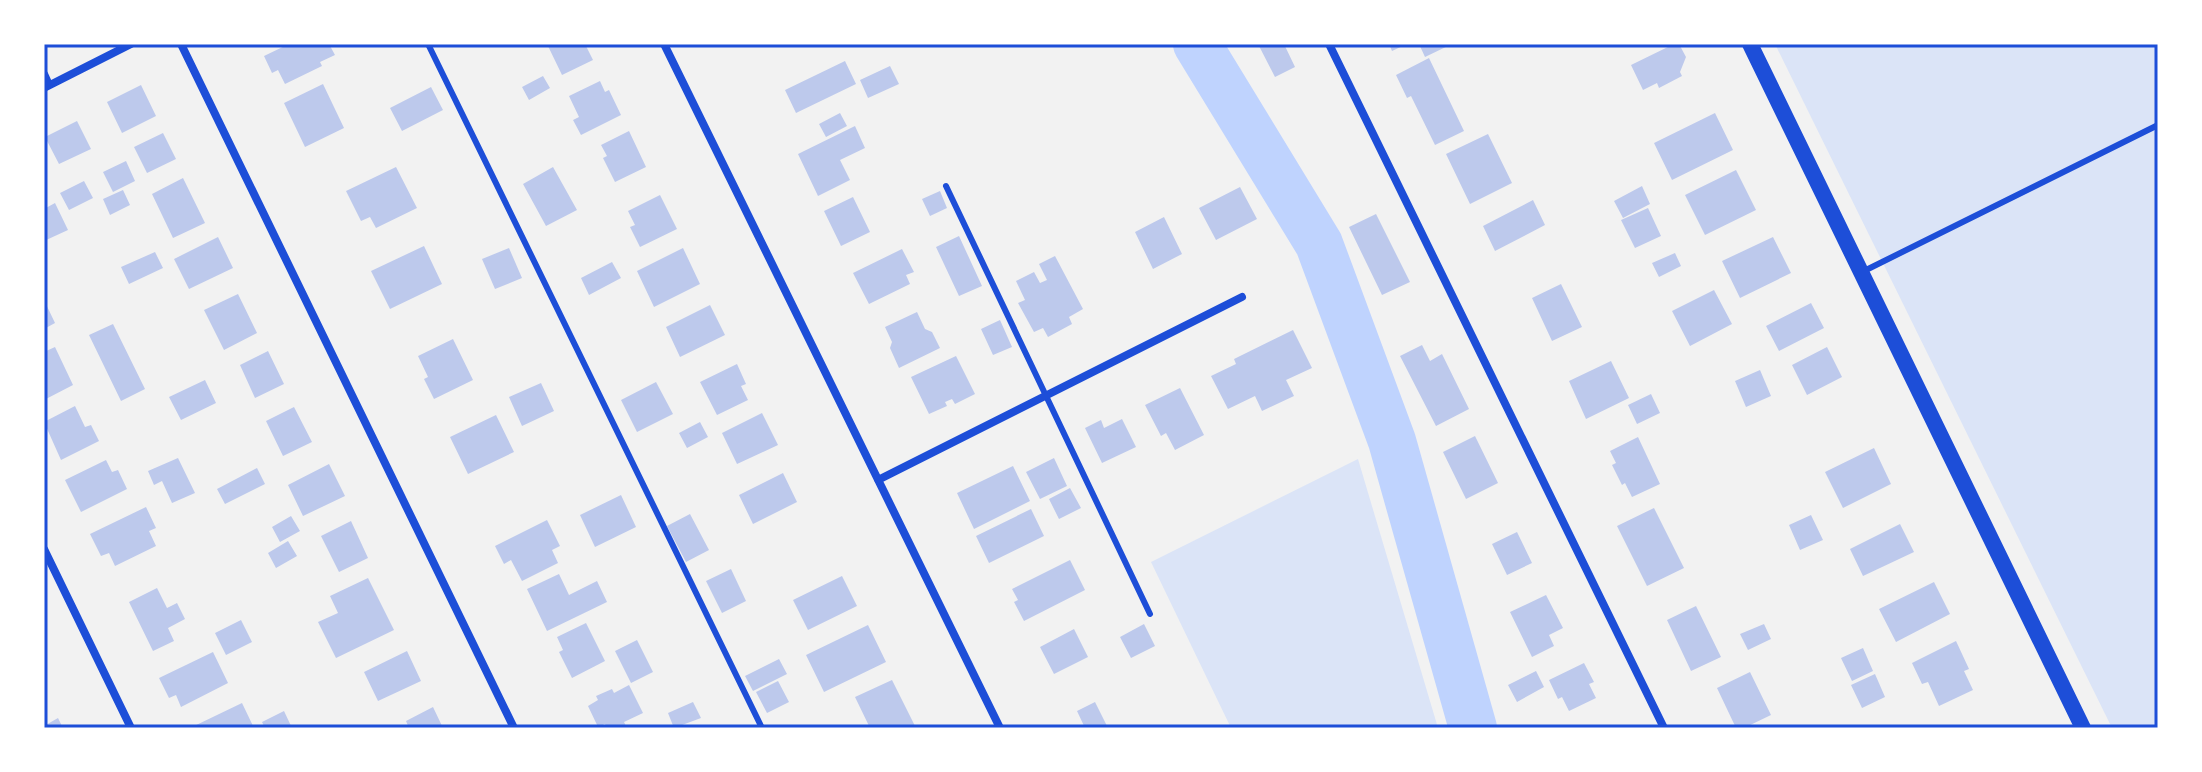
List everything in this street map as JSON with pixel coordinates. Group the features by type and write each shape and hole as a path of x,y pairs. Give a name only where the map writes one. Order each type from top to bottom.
{"main road":[{"path":"1750,44 2083,728"}],"street":[{"path":"44,74 47,86 131,44"},
{"path":"181,44 514,728"},
{"path":"664,44 1000,728"},
{"path":"1329,44 1664,728"},
{"path":"878,480 1242,297"},
{"path":"44,549 131,728"}],"lane":[{"path":"428,44 762,728"},
{"path":"1861,272 2158,125"},
{"path":"946,186 1150,614"}],"shaded area":[{"path":"1775,44 2158,44 2158,728 2112,728"},
{"path":"1358,459 1438,728 1231,728 1151,562"}],"building":[{"path":"289,44 329,44 335,55 320,62 322,66 285,84 278,70 272,73 264,56"},
{"path":"547,44 585,44 593,60 562,75"},
{"path":"1258,44 1284,44 1295,67 1275,77"},
{"path":"1389,44 1407,44 1392,51"},
{"path":"1419,44 1452,44 1425,57"},
{"path":"1679,44 1686,57 1680,72 1682,76 1659,88 1657,83 1643,90 1631,65"},
{"path":"1429,58 1464,131 1435,145 1411,96 1407,98 1396,75"},
{"path":"845,61 856,84 796,113 785,90"},
{"path":"890,66 899,84 868,98 860,80"},
{"path":"543,76 550,88 529,100 522,87"},
{"path":"600,81 605,92 609,90 621,115 581,135 573,120 579,117 569,96"},
{"path":"323,84 344,128 305,147 284,103"},
{"path":"141,85 156,116 122,133 107,102"},
{"path":"431,87 443,110 402,131 390,108"},
{"path":"840,113 847,126 826,137 819,124"},
{"path":"1715,113 1733,150 1672,180 1654,143"},
{"path":"77,121 91,149 59,164 45,137"},
{"path":"855,126 865,148 840,160 850,180 818,196 798,154"},
{"path":"629,131 646,167 615,182 603,158 607,156 601,145"},
{"path":"163,133 176,159 147,173 134,147"},
{"path":"1488,134 1512,183 1470,204 1446,154"},
{"path":"126,161 135,181 113,192 103,172"},
{"path":"396,167 417,208 376,228 370,217 361,221 346,191"},
{"path":"553,167 577,210 546,226 523,184"},
{"path":"1736,170 1756,210 1705,235 1685,195"},
{"path":"183,178 205,223 173,238 152,194"},
{"path":"84,181 93,198 69,210 60,193"},
{"path":"1642,186 1650,204 1623,218 1614,201"},
{"path":"1240,187 1257,219 1216,240 1199,208"},
{"path":"123,190 130,205 110,215 103,199"},
{"path":"940,191 947,208 930,216 922,199"},
{"path":"660,195 677,229 640,247 630,227 635,225 628,211"},
{"path":"853,197 870,232 841,246 824,211"},
{"path":"1533,200 1545,225 1495,251 1483,226"},
{"path":"55,203 68,230 44,241 44,209"},
{"path":"1648,208 1661,236 1635,248 1621,220"},
{"path":"1376,214 1410,282 1382,295 1349,227"},
{"path":"1164,217 1182,254 1153,269 1135,232"},
{"path":"959,236 982,286 959,296 936,247"},
{"path":"218,237 233,268 189,289 174,259"},
{"path":"1773,237 1791,273 1740,298 1722,261"},
{"path":"424,246 442,284 390,309 371,271"},
{"path":"509,248 522,278 495,289 482,259"},
{"path":"683,248 700,284 654,307 637,271"},
{"path":"902,249 914,272 906,275 910,284 869,304 853,273"},
{"path":"155,252 163,268 129,284 121,267"},
{"path":"1675,253 1681,266 1659,277 1652,263"},
{"path":"1055,256 1083,309 1069,317 1072,324 1048,337 1043,328 1034,332 1018,303 1025,300 1016,281 1034,272 1040,283 1047,280 1039,264"},
{"path":"612,262 621,278 589,295 581,278"},
{"path":"1561,284 1582,327 1552,341 1532,298"},
{"path":"1714,290 1732,324 1690,346 1672,311"},
{"path":"238,294 257,333 224,350 204,310"},
{"path":"44,300 55,323 44,329"},
{"path":"1811,303 1824,328 1779,351 1766,326"},
{"path":"710,305 725,335 680,357 666,327"},
{"path":"917,312 925,329 932,332 940,348 899,368 885,327"},
{"path":"1000,320 1012,347 993,355 981,329"},
{"path":"113,324 145,389 121,401 89,335"},
{"path":"1293,330 1312,368 1286,380 1294,396 1262,411 1255,396 1228,409 1211,376 1236,364 1234,359"},
{"path":"453,339 473,380 434,399 418,356"},
{"path":"1422,345 1430,361 1442,354 1469,409 1436,426 1400,356"},
{"path":"55,347 73,385 44,400 44,352"},
{"path":"1827,347 1842,377 1807,395 1792,365"},
{"path":"268,351 284,384 255,398 240,365"},
{"path":"956,356 975,394 955,404 952,399 945,402 947,406 929,414 911,377"},
{"path":"1611,361 1629,398 1586,419 1569,381"},
{"path":"737,364 746,384 741,386 748,400 717,415 700,382"},
{"path":"1760,370 1771,396 1746,407 1735,381"},
{"path":"205,380 216,403 181,420 169,397"},
{"path":"656,382 673,414 637,432 621,400"},
{"path":"541,383 554,411 522,426 509,397"},
{"path":"1180,388 1204,435 1175,450 1166,433 1161,436 1145,405"},
{"path":"1651,394 1660,413 1637,424 1628,405"},
{"path":"75,406 85,427 91,425 99,441 61,460 44,422"},
{"path":"294,407 312,442 283,456 266,421"},
{"path":"762,413 778,445 737,464 722,433"},
{"path":"496,415 514,452 468,474 450,437"},
{"path":"1122,419 1136,447 1102,463 1085,428 1101,420 1104,428"},
{"path":"700,422 708,437 687,448 679,433"},
{"path":"1475,436 1498,483 1466,499 1443,452"},
{"path":"1638,437 1660,484 1632,497 1612,465 1616,463 1610,451"},
{"path":"1874,448 1891,484 1843,508 1825,472"},
{"path":"178,458 195,493 172,503 162,481 154,485 148,471"},
{"path":"1054,458 1067,486 1040,499 1026,472"},
{"path":"106,460 112,472 118,470 127,489 81,512 65,480"},
{"path":"329,464 345,496 303,516 288,485"},
{"path":"1013,466 1030,501 974,529 957,493"},
{"path":"257,468 265,484 225,504 217,489"},
{"path":"783,473 797,502 753,524 739,495"},
{"path":"1070,488 1081,508 1059,519 1049,499"},
{"path":"621,495 636,527 595,547 580,515"},
{"path":"146,507 156,528 149,531 156,546 115,566 109,553 101,556 90,534"},
{"path":"1654,508 1684,568 1647,586 1617,526"},
{"path":"1031,509 1044,536 989,563 976,536"},
{"path":"690,514 709,550 686,562 667,526"},
{"path":"1811,515 1823,540 1800,550 1789,525"},
{"path":"291,516 300,531 280,542 272,527"},
{"path":"547,520 560,546 552,550 558,563 522,581 511,560 504,564 495,546"},
{"path":"351,521 368,558 339,572 321,536"},
{"path":"1900,524 1914,552 1863,576 1850,549"},
{"path":"1517,532 1532,563 1507,575 1492,544"},
{"path":"288,541 297,556 276,568 268,553"},
{"path":"1070,560 1085,590 1024,621 1014,602 1018,600 1012,589"},
{"path":"731,569 746,601 722,613 706,581"},
{"path":"559,574 569,595 597,581 607,602 547,631 527,589"},
{"path":"842,576 857,606 808,630 793,600"},
{"path":"368,578 394,630 336,658 318,622 338,613 330,596"},
{"path":"1934,582 1950,614 1896,642 1879,609"},
{"path":"157,588 167,608 177,603 185,619 168,628 174,641 153,651 129,602"},
{"path":"1546,595 1563,628 1549,635 1554,646 1532,657 1510,612"},
{"path":"1696,606 1721,657 1691,671 1667,620"},
{"path":"241,620 252,642 226,655 215,633"},
{"path":"586,623 605,661 572,678 559,652 563,650 557,637"},
{"path":"1144,624 1155,646 1131,658 1120,637"},
{"path":"1764,624 1771,639 1748,650 1740,634"},
{"path":"868,625 886,662 824,692 806,655"},
{"path":"1074,629 1088,657 1054,674 1040,647"},
{"path":"637,640 653,672 631,683 615,651"},
{"path":"1956,641 1969,669 1964,671 1973,690 1939,706 1928,682 1922,684 1912,663"},
{"path":"1863,648 1873,671 1852,681 1841,658"},
{"path":"407,651 421,681 378,701 364,672"},
{"path":"213,652 228,683 181,707 176,695 169,698 159,678"},
{"path":"779,659 787,674 753,691 745,676"},
{"path":"1584,663 1594,682 1589,684 1596,698 1569,711 1562,697 1558,699 1549,680"},
{"path":"1536,671 1544,687 1517,702 1508,685"},
{"path":"1750,672 1771,715 1744,728 1736,728 1717,688"},
{"path":"1875,674 1885,697 1862,708 1851,685"},
{"path":"892,680 916,728 870,728 855,697"},
{"path":"778,681 789,702 767,713 756,692"},
{"path":"629,685 643,713 624,722 627,728 607,728 605,724 598,727 588,706 598,700 596,696 612,689 614,693"},
{"path":"693,702 701,718 674,728 668,713"},
{"path":"1095,702 1108,728 1085,728 1077,711"},
{"path":"242,703 254,728 190,728"},
{"path":"433,707 443,728 409,728 406,721"},
{"path":"284,711 292,728 265,728 262,722"},
{"path":"58,718 63,728 44,728 44,726"}],"waterway":[{"path":"1197,44 1319,244 1392,441 1473,728"}]}
